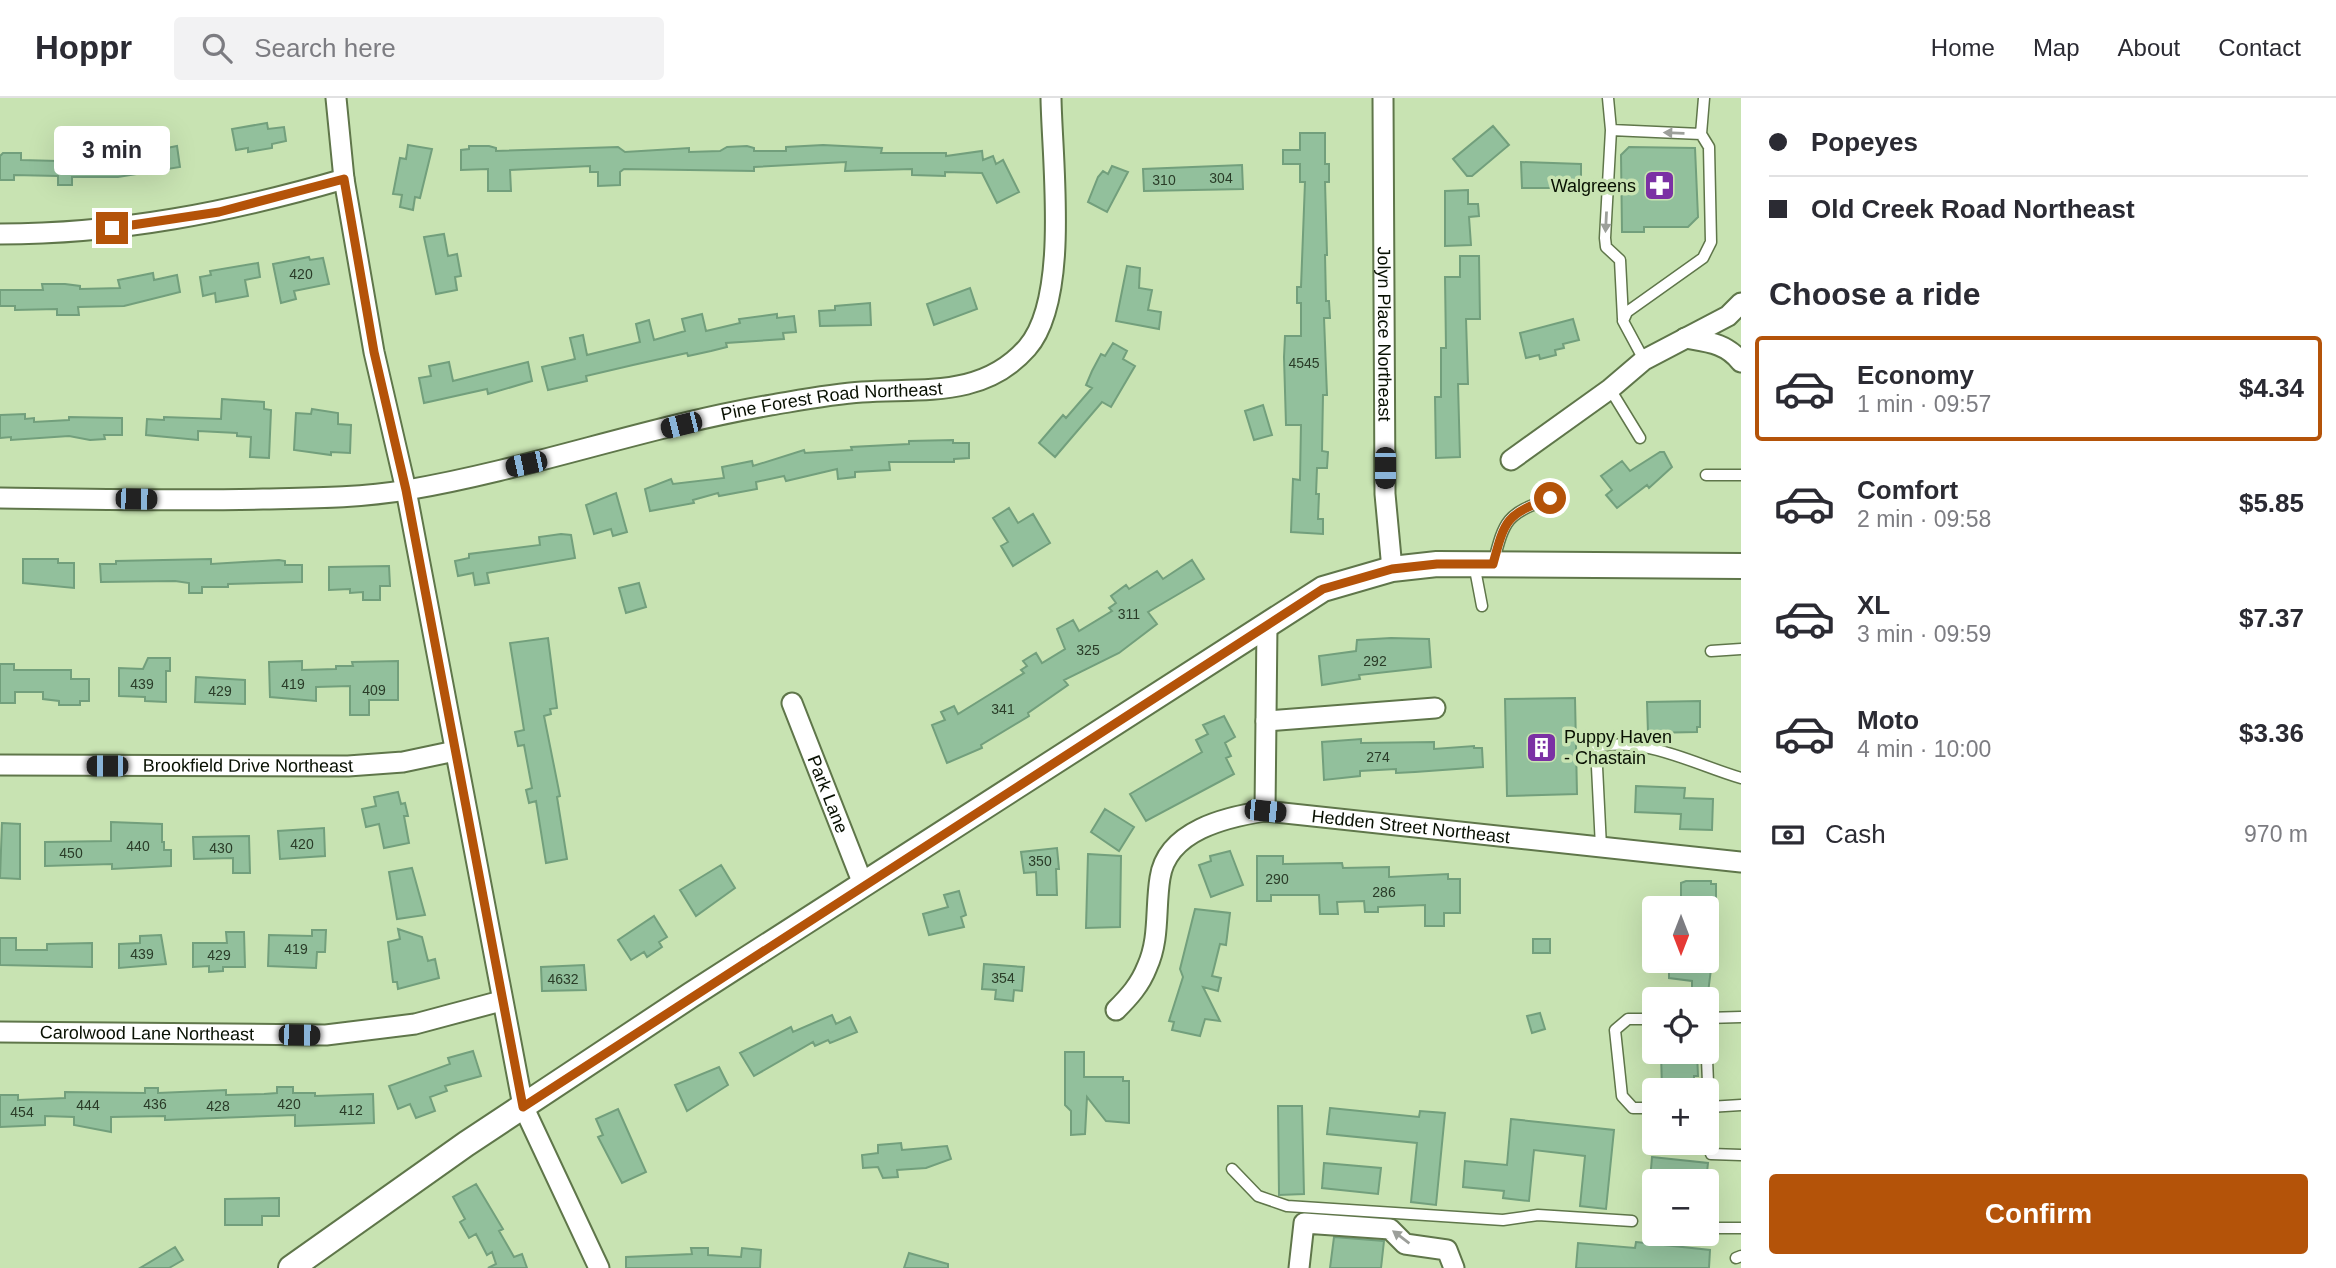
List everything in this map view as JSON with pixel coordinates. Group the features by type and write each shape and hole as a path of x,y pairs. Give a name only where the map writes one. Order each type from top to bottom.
{"street":[{"path":"336,98 344,179 374,352 406,490 523,1107 599,1268"},
{"name":"Pine Forest Road Northeast","path":"0,498 218,500 339,497 406,490 548,460 758,407 862,392 957,389 999,372 1030,344 1050,305 1054,248 1051,98"},
{"name":"Jolyn Place Northeast","path":"1382,98 1385,494 1392,569"},
{"path":"0,234 54,234 153,223 271,200 344,179"},
{"path":"1511,460 1610,389 1644,360 1728,316 1741,303"},
{"path":"1685,338 1716,343 1730,349 1741,362"},
{"path":"291,1268 523,1107 863,884 1323,589 1392,569 1483,564 1741,566"},
{"path":"1265,811 1267,624"},
{"name":"Park Lane","path":"792,703 863,884"},
{"path":"1266,721 1435,708"},
{"name":"Brookfield Drive Northeast","path":"0,765 348,766 403,762 455,751"},
{"name":"Hedden Street Northeast","path":"1116,1010 1135,990 1148,966 1157,928 1160,877 1171,852 1184,839 1211,824 1265,811 1741,862"},
{"name":"Carolwood Lane Northeast","path":"0,1032 326,1035 415,1024 501,1001"},
{"path":"1299,1268 1304,1223 1390,1229 1405,1244 1447,1250 1454,1268"}],"lane":[{"path":"1608,98 1611,130 1606,247 1620,260 1623,321 1644,360"},
{"path":"1623,321 1627,312 1703,258 1711,242 1709,147 1700,134 1704,98"},
{"path":"1611,130 1700,134"},
{"path":"1610,389 1640,438"},
{"path":"1706,475 1741,475"},
{"path":"1482,606 1483,564 1503,528 1516,511 1550,498"},
{"path":"1711,651 1741,649"},
{"path":"1601,847 1596,747 1608,744 1663,751 1741,778"},
{"path":"1719,1018 1741,1017"},
{"path":"1642,1019 1628,1019 1615,1031 1622,1096 1633,1108 1642,1108"},
{"path":"1719,1106 1741,1105"},
{"path":"1719,1154 1741,1155"},
{"path":"1232,1169 1258,1196 1287,1206 1503,1220 1538,1215 1632,1221"},
{"path":"1719,1228 1741,1228"}],"building":[{"path":"267,123 268,129 284,127 286,141 272,144 272,148 248,152 248,148 236,150 232,129"},
{"path":"1493,126 1509,145 1472,176 1467,176 1453,159"},
{"path":"1300,133 1325,133 1325,164 1329,164 1329,182 1325,182 1325,255 1326,301 1329,301 1330,318 1324,318 1327,395 1323,395 1322,451 1328,452 1327,468 1317,468 1316,494 1319,494 1318,519 1323,519 1323,534 1291,532 1293,479 1300,480 1301,425 1286,425 1284,357 1285,336 1301,336 1301,303 1297,303 1297,287 1301,287 1305,182 1300,182 1300,164 1283,164 1283,150 1300,150"},
{"path":"73,138 73,147 117,150 117,158 177,146 180,167 118,177 72,177 72,185 58,185 58,176 14,175 14,180 0,180 0,156 3,153 21,153 21,160 58,161 58,139"},
{"path":"408,145 432,149 420,198 415,197 413,210 400,207 402,195 393,194 400,158 406,159"},
{"path":"823,145 882,148 881,153 946,153 946,156 982,151 983,160 993,156 996,164 1003,160 1019,192 997,203 982,173 945,172 945,176 912,175 912,169 845,171 846,162 754,167 754,171 624,169 620,172 620,185 598,186 598,172 590,172 590,166 510,170 511,191 488,191 488,169 461,170 461,150 469,149 469,146 489,146 496,148 496,151 618,147 625,152 689,148 689,152 720,151 727,147 747,146 754,148 754,151 786,151 786,147"},
{"name":"Walgreens","path":"1629,147 1695,148 1698,217 1688,227 1644,227 1644,232 1622,232 1621,155"},
{"path":"1521,162 1581,164 1581,188 1522,188"},
{"path":"1242,165 1243,189 1144,191 1143,169"},
{"path":"1112,166 1128,172 1107,212 1088,202 1098,177 1103,171 1108,174"},
{"path":"1468,190 1468,204 1478,204 1479,216 1469,217 1471,245 1445,246 1445,191"},
{"path":"444,234 448,256 457,254 461,276 455,277 457,290 436,294 424,237"},
{"path":"1460,256 1479,256 1480,319 1466,319 1468,384 1458,384 1460,457 1436,458 1435,397 1441,397 1441,348 1446,348 1445,277 1460,277"},
{"path":"309,257 310,260 323,258 329,284 294,291 296,299 281,303 273,264"},
{"path":"258,263 260,277 245,280 248,296 216,302 215,293 203,296 200,277 211,275 210,271"},
{"path":"1127,266 1140,268 1139,288 1152,290 1148,310 1161,312 1159,329 1116,321"},
{"path":"153,273 154,280 177,275 180,292 124,306 78,307 79,315 57,315 57,309 15,310 15,306 0,306 0,290 43,290 42,284 65,284 80,286 80,289 120,288 118,280"},
{"path":"970,288 977,309 934,325 927,304"},
{"path":"870,303 871,325 820,326 819,311 835,310 835,306"},
{"path":"702,314 706,331 740,323 739,319 777,314 777,318 794,316 796,332 783,333 784,339 726,343 727,347 688,356 687,353 586,376 587,381 548,390 542,367 575,359 570,338 583,335 587,355 640,342 636,324 649,320 654,340 685,331 682,319"},
{"path":"1573,319 1579,340 1563,344 1564,348 1555,350 1556,355 1540,359 1539,355 1526,358 1520,333"},
{"path":"1113,343 1127,351 1123,359 1135,366 1111,407 1102,402 1055,457 1039,443 1063,415 1066,418 1092,388 1086,385 1092,371 1101,354 1105,356"},
{"path":"449,362 453,381 528,362 532,381 488,394 487,389 424,403 419,378 431,376 429,366"},
{"path":"222,399 264,402 264,409 271,410 269,458 250,457 251,437 237,436 237,433 198,431 198,440 146,435 147,419 221,419"},
{"path":"1263,405 1272,435 1254,440 1245,411"},
{"path":"312,409 338,413 338,424 351,425 350,453 331,452 331,455 294,450 296,413 311,414"},
{"path":"25,414 25,419 34,418 34,422 69,420 69,417 122,418 122,435 104,435 105,439 90,440 69,436 11,440 11,437 0,438 0,415"},
{"path":"953,440 953,443 969,443 969,458 954,459 954,462 889,462 890,470 855,472 855,477 838,479 837,469 786,481 784,476 756,482 757,489 719,496 718,493 693,500 694,503 650,511 645,489 671,479 673,484 724,478 722,467 752,461 753,466 804,450 805,453 852,450 851,447 909,444 909,441"},
{"path":"1664,452 1672,467 1649,488 1647,485 1617,508 1606,495 1612,490 1601,476 1622,461 1630,471"},
{"path":"616,493 627,532 613,536 611,529 594,534 586,505"},
{"path":"1009,508 1018,523 1033,514 1050,543 1013,566 1001,546 1008,542 993,518"},
{"path":"571,535 575,558 487,573 489,583 475,585 473,573 458,576 455,561 469,558 469,554 540,545 539,537"},
{"path":"23,559 58,559 58,563 74,563 74,588 23,583"},
{"path":"211,559 211,564 279,560 285,561 285,565 302,565 302,582 228,584 228,587 202,587 202,593 189,593 189,583 175,581 101,582 100,564 116,564 116,561"},
{"path":"1192,560 1204,579 1148,612 1157,624 1119,653 1064,680 1068,685 1028,713 1029,716 981,745 982,748 947,763 932,725 945,720 941,712 954,706 958,714 992,693 1024,673 1021,670 1027,666 1023,661 1036,653 1042,663 1065,649 1057,629 1073,620 1079,631 1112,611 1109,608 1116,603 1111,596 1126,585 1129,589 1157,571 1163,579"},
{"path":"389,566 390,586 380,586 380,600 363,600 363,592 350,593 350,589 329,590 329,567"},
{"path":"639,583 646,607 626,613 619,588"},
{"path":"548,638 557,708 550,709 551,714 544,716 560,796 557,797 567,859 546,863 536,801 529,803 526,790 532,788 524,745 518,746 515,732 524,730 510,643"},
{"path":"1429,639 1431,667 1359,675 1360,679 1322,685 1319,656 1356,651 1357,640"},
{"path":"148,658 170,658 170,671 166,671 166,702 145,701 145,697 119,696 119,668 143,669"},
{"path":"302,661 302,670 336,669 336,666 353,666 352,662 398,661 398,700 369,700 369,715 350,715 350,686 316,687 316,701 270,697 269,662"},
{"path":"0,664 14,664 14,670 71,670 71,679 89,679 89,701 80,701 80,705 59,705 59,701 43,699 43,692 15,692 15,703 0,703"},
{"path":"196,677 245,680 245,704 195,702"},
{"name":"Puppy Haven - Chastain","path":"1575,698 1577,794 1507,796 1505,699"},
{"path":"1700,701 1700,727 1697,727 1697,732 1648,733 1647,702"},
{"path":"1224,716 1235,737 1225,743 1231,756 1226,758 1234,774 1146,821 1130,794 1202,752 1196,740 1208,734 1203,725"},
{"path":"1361,739 1361,743 1434,742 1434,749 1474,746 1482,748 1483,767 1396,773 1396,769 1360,771 1360,776 1324,780 1322,742"},
{"path":"1636,786 1685,788 1684,798 1713,799 1712,830 1680,829 1681,814 1635,812"},
{"path":"398,792 401,804 405,803 408,816 404,816 409,843 384,848 379,824 366,827 362,809 376,806 374,797"},
{"path":"1105,809 1134,827 1119,851 1091,832"},
{"path":"111,822 162,824 162,842 164,850 171,850 171,866 112,869 112,864 45,866 45,842 111,841"},
{"path":"2,823 20,824 20,879 0,878"},
{"path":"324,828 325,856 280,859 278,831"},
{"path":"249,836 250,873 233,873 233,858 194,859 193,837"},
{"path":"1057,848 1057,895 1037,895 1036,872 1024,873 1021,852"},
{"path":"1230,851 1243,885 1211,897 1199,865 1211,861 1210,856"},
{"path":"1088,854 1121,856 1120,927 1086,928"},
{"path":"1257,856 1283,856 1283,864 1342,863 1343,868 1389,867 1389,877 1448,874 1448,879 1460,879 1460,913 1444,913 1444,926 1425,926 1425,905 1378,907 1378,912 1365,912 1364,901 1337,902 1338,914 1320,914 1319,895 1271,895 1271,901 1257,901"},
{"path":"721,865 735,888 696,916 680,890"},
{"path":"412,868 425,915 397,919 389,872"},
{"path":"1711,881 1711,884 1716,884 1716,896 1681,896 1681,883"},
{"path":"959,891 966,915 961,917 964,927 929,935 923,914 948,907 944,895"},
{"path":"1195,909 1230,913 1226,945 1220,944 1212,976 1221,978 1218,991 1203,987 1220,1021 1205,1019 1200,1036 1172,1030 1174,1022 1169,1021 1183,977 1180,969"},
{"path":"654,916 667,937 659,942 662,947 647,957 644,952 631,960 618,940"},
{"path":"398,929 422,937 428,961 435,959 439,978 398,989 397,982 393,982 388,942 400,939"},
{"path":"312,930 326,930 325,952 317,952 316,968 268,966 269,935 312,936"},
{"path":"226,932 244,932 245,967 223,967 223,971 209,972 209,966 193,967 193,943 227,943"},
{"path":"161,935 166,964 119,968 119,944 140,943 140,936"},
{"path":"0,938 16,938 16,950 47,950 47,944 92,943 92,967 0,965"},
{"path":"1533,939 1550,939 1550,953 1533,953"},
{"path":"984,964 1024,967 1022,991 1014,990 1013,1001 995,999 996,990 982,989"},
{"path":"584,965 586,990 542,991 541,967"},
{"path":"1669,973 1710,973 1709,987 1692,987 1692,981 1669,978"},
{"path":"1540,1013 1545,1029 1532,1033 1527,1016"},
{"path":"832,1015 836,1024 850,1017 857,1032 830,1043 828,1040 815,1046 813,1042 754,1076 740,1053 791,1027 793,1032"},
{"path":"473,1051 481,1076 445,1086 447,1091 430,1097 435,1111 416,1118 410,1104 398,1109 389,1086 450,1064 448,1058"},
{"path":"1065,1052 1084,1052 1084,1077 1123,1077 1123,1081 1129,1081 1129,1123 1106,1121 1087,1097 1085,1134 1071,1135 1071,1111 1065,1105"},
{"path":"1661,1064 1697,1064 1698,1076 1694,1078 1662,1078"},
{"path":"719,1067 728,1085 687,1111 675,1085"},
{"path":"277,1087 293,1087 293,1093 315,1093 315,1096 373,1094 374,1123 295,1126 295,1115 165,1120 165,1116 111,1117 111,1132 74,1125 74,1117 45,1116 45,1125 0,1127 0,1095 18,1095 18,1100 65,1098 65,1092 145,1093 145,1088 158,1088 158,1093 226,1090 226,1095 264,1094 277,1093"},
{"path":"1278,1106 1302,1106 1304,1194 1279,1195"},
{"path":"1330,1108 1419,1117 1420,1111 1445,1113 1436,1205 1411,1202 1417,1143 1327,1134"},
{"path":"618,1109 646,1172 622,1183 598,1137 603,1135 596,1119"},
{"path":"1511,1119 1614,1130 1606,1209 1580,1206 1585,1156 1534,1150 1529,1201 1503,1198 1504,1191 1463,1187 1465,1161 1507,1165"},
{"path":"901,1143 902,1150 947,1146 951,1159 926,1168 897,1170 898,1177 883,1178 878,1167 863,1168 862,1155 878,1153 878,1145"},
{"path":"1652,1157 1708,1163 1707,1169 1651,1169"},
{"path":"1324,1163 1381,1168 1378,1194 1322,1188"},
{"path":"476,1184 503,1229 499,1231 514,1257 522,1254 527,1268 488,1268 496,1264 492,1252 487,1255 476,1234 469,1238 460,1222 465,1219 453,1197"},
{"path":"279,1198 279,1216 262,1216 262,1225 225,1225 225,1199"},
{"path":"1334,1237 1384,1241 1381,1268 1330,1268"},
{"path":"1636,1242 1642,1243 1642,1246 1710,1250 1709,1268 1576,1268 1578,1243 1635,1248"},
{"path":"175,1247 183,1260 169,1268 140,1268"},
{"path":"691,1248 708,1248 708,1255 741,1257 742,1248 761,1250 760,1268 626,1268 626,1257 692,1254"},
{"path":"909,1253 948,1264 948,1268 904,1268"}],"place":[{"name":"Walgreens","path":"1659,186"},
{"name":"Puppy Haven - Chastain","path":"1541,747"}],"route":[{"path":"112,228 219,212 344,179 374,352 386,414 406,490 523,1107 691,995 1323,589 1392,569 1437,564 1493,564 1503,528 1516,511 1550,498"}]}
